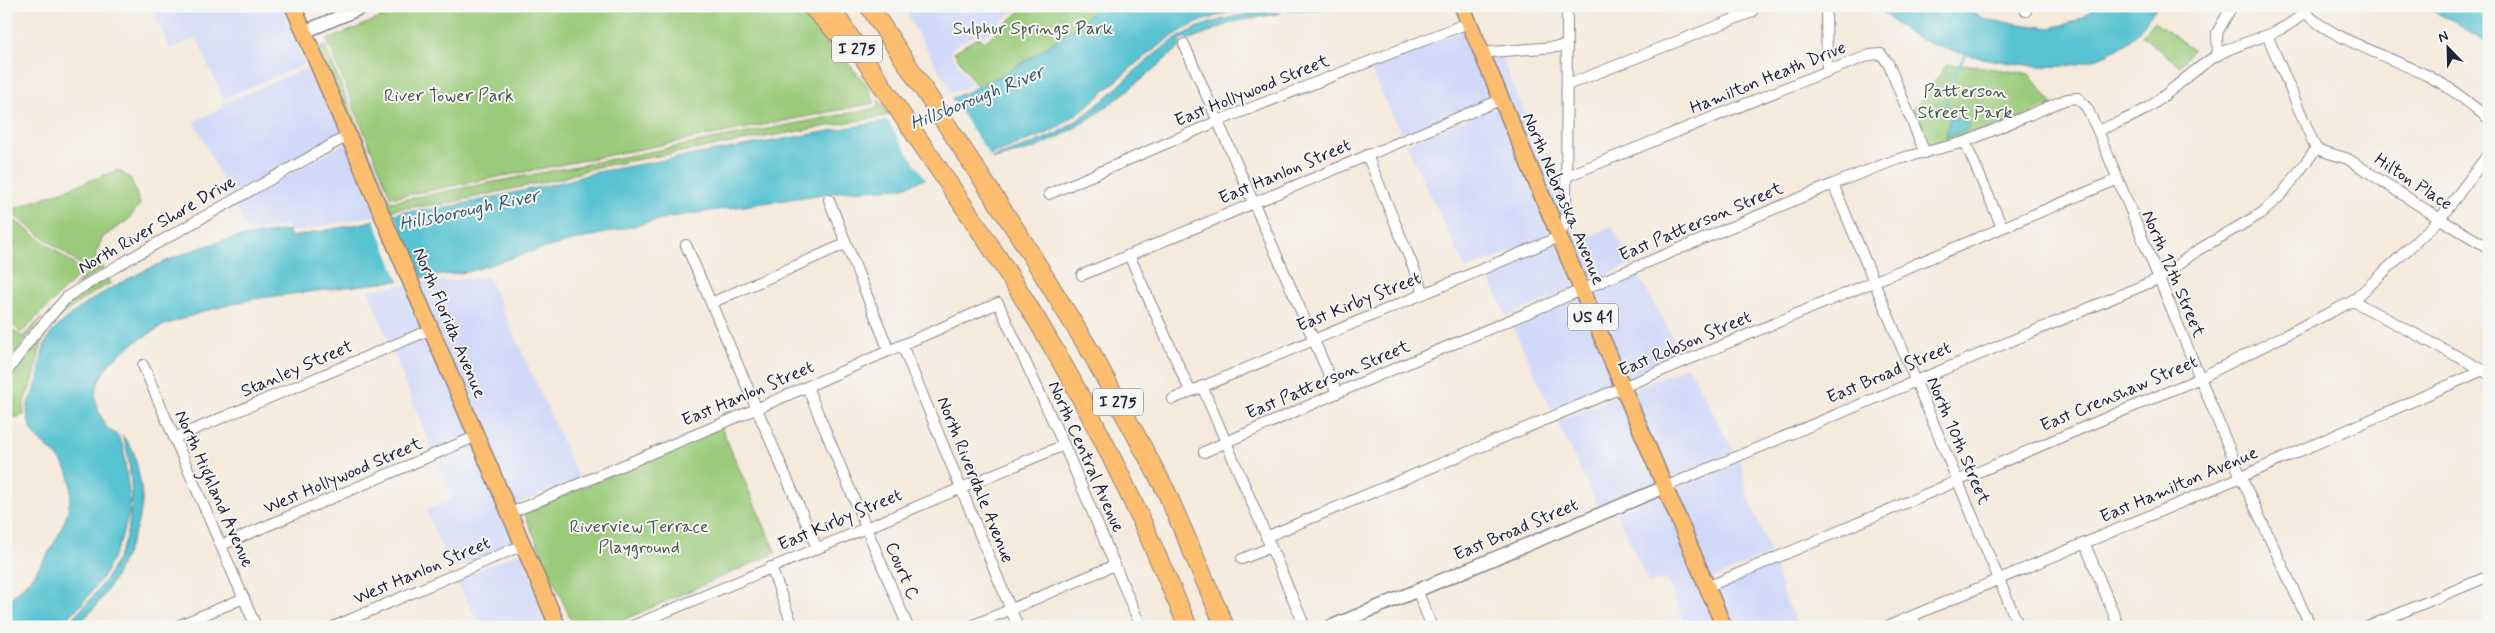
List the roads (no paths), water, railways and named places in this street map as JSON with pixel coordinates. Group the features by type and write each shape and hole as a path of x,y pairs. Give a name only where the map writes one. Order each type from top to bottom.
{"highway":[{"path":"811,6 863,60"},
{"name":"I 275","path":"830,6 863,60 1000,259 1086,404 1154,547 1188,627"},
{"name":"I 275","path":"869,6 988,188 1092,354 1166,491 1225,627"},
{"path":"881,6 898,52"}],"main road":[{"name":"North Florida Avenue","path":"293,6 558,627"},
{"name":"North Nebraska Avenue","path":"1462,6 1480,53 1723,626"}],"street":[{"path":"304,32 365,6"},
{"path":"1559,237 1566,222 1568,176 1567,6"},
{"path":"1826,6 1826,72"},
{"path":"2218,55 2217,33 2232,6"},
{"path":"2098,131 2146,109 2200,66 2218,55 2268,37 2293,23 2302,10 2339,34 2428,75 2465,99 2489,119"},
{"path":"1567,86 1752,12"},
{"name":"East Hollywood Street","path":"1049,194 1218,121 1468,22"},
{"path":"2268,37 2316,149"},
{"path":"1184,44 1337,393"},
{"path":"1480,53 1567,46"},
{"name":"Hamilton Heath Drive","path":"1568,176 1826,72 1870,55 1881,54 1888,63 1926,153"},
{"name":"North 12th Street","path":"2078,98 2087,108 2098,131 2116,180 2240,477 2311,627"},
{"name":"East Patterson Street","path":"1204,452 1337,393 1833,184 1898,159 1965,142 2068,99 2078,98"},
{"name":"East Hanlon Street","path":"1082,275 1500,100"},
{"name":"North River Shore Drive","path":"6,373 31,338 68,296 122,262 349,136"},
{"path":"1965,142 2002,227"},
{"name":"Hilton Place","path":"2316,149 2348,159 2440,219 2489,248"},
{"name":"East Broad Street","path":"1330,627 2158,279 2198,250 2262,213 2282,194 2316,149"},
{"name":"East Crenshaw Street","path":"1707,587 2198,379 2353,301 2440,219 2489,153"},
{"path":"1367,155 1424,293"},
{"name":"East Robson Street","path":"1242,559 1268,542 1874,281 2116,180"},
{"name":"North 10th Street","path":"1833,184 2019,627"},
{"path":"829,200 889,351"},
{"name":"East Kirby Street","path":"1173,398 1559,237"},
{"path":"711,303 845,244"},
{"path":"686,245 817,548"},
{"path":"1130,255 1190,391"},
{"path":"2353,301 2486,372"},
{"name":"East Hanlon Street","path":"510,513 807,387 998,302"},
{"name":"North Central Avenue","path":"998,302 1064,445 1140,627"},
{"name":"Stanley Street","path":"174,438 432,329"},
{"name":"North Riverdale Avenue","path":"902,345 1018,627"},
{"name":"North Highland Avenue","path":"142,365 222,545 256,627"},
{"name":"East Hamilton Avenue","path":"1886,627 2486,372"},
{"path":"1202,386 1305,627"},
{"name":"Court C","path":"807,387 908,627"},
{"name":"West Hollywood Street","path":"222,545 477,436"},
{"name":"East Kirby Street","path":"630,627 1064,445"},
{"path":"2085,544 2119,627"},
{"name":"West Hanlon Street","path":"333,627 523,545"},
{"path":"969,627 1115,565"},
{"path":"770,567 793,627"},
{"path":"2367,627 2489,576"},
{"path":"1417,590 1432,627"},
{"path":"175,627 244,598"},
{"path":"1912,616 1917,627"}],"water":[{"name":"Hillsborough River","path":"1100,6 1335,6 1317,10 1246,9 1197,23 1177,33 1158,46 1086,107 1048,133 901,188 844,191 670,217 540,249 467,272 252,299 205,311 162,326 128,347 110,362 99,380 95,394 98,410 107,428 118,436 123,446 129,494 129,514 120,542 106,572 81,605 58,627 6,627 6,602 18,592 44,560 64,522 70,502 71,484 66,468 57,456 35,436 29,422 27,408 38,379 43,351 50,335 65,320 85,304 109,289 135,275 189,252 235,238 288,230 291,237 364,223 402,212 445,208 563,182 597,172 881,122 941,103 997,77 1050,45"},
{"path":"1876,6 1955,6 1988,20 2050,28 2074,22 2098,6 2157,6 2135,35 2119,48 2085,62 2049,66 1992,60 1936,46 1910,33"},
{"path":"2421,6 2489,6 2489,44 2454,21"},
{"path":"1262,12 1281,13 1233,22 1188,41 1186,37 1178,41 1180,47 1113,101 1078,126 1032,149 986,162 979,166 977,163 1036,142 1069,126 1102,101 1164,47 1181,36 1215,22"},
{"path":"1950,116 1961,121 1966,119 1970,129 1946,137"},
{"path":"122,435 133,451 138,471 142,498 139,517 125,556 103,596 91,612 77,623 64,627 81,610 108,576 125,538 130,518 132,496 128,458"}],"waterway":[{"path":"1950,116 1946,101 1958,67 1967,53"}],"park label":[{"name":"Sulphur Springs Park","path":"1033,29"},
{"name":"River Tower Park","path":"449,96"},
{"name":"Patterson Street Park","path":"1965,102"},
{"name":"Riverview Terrace Playground","path":"639,537"}]}
